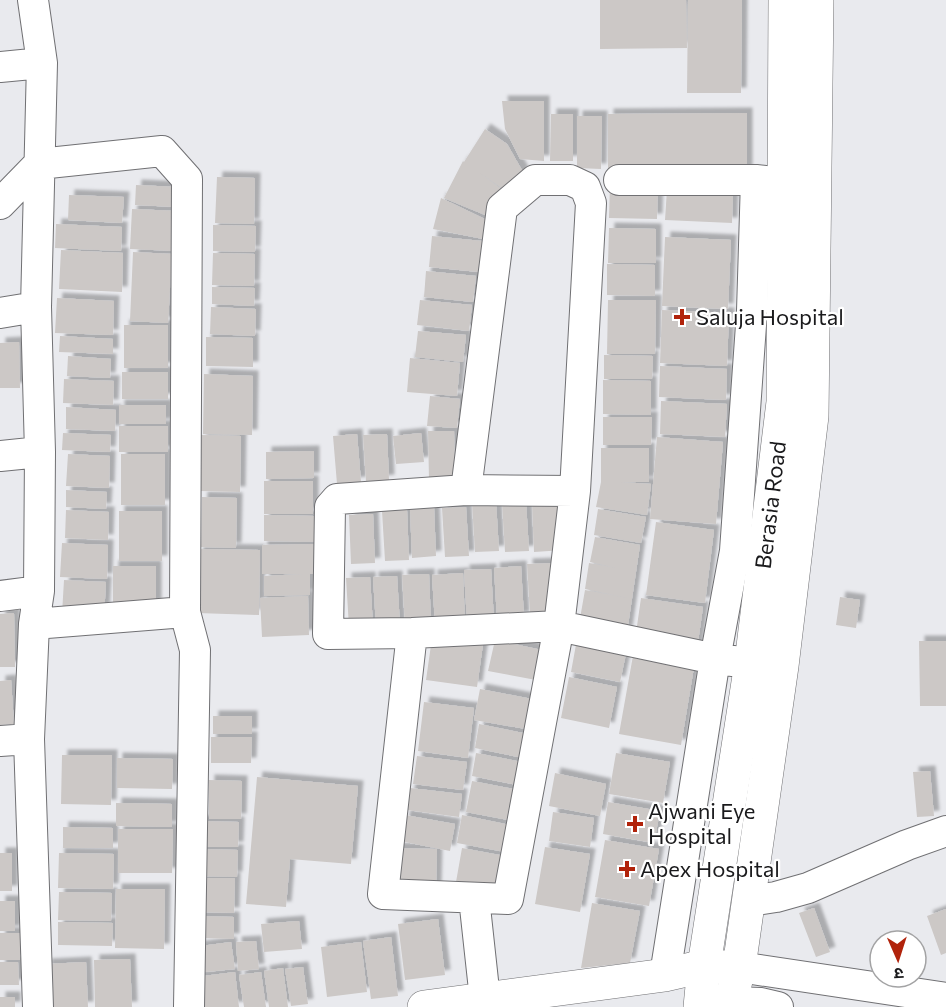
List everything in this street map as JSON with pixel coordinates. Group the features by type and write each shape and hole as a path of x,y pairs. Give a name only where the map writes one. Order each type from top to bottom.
{"main road":[{"name":"Berasia Road","path":"729,1005 704,966 751,663 783,402 769,181 785,0"},
{"name":"Berasia Road","path":"729,1005 739,968 782,666 812,416 818,0"},
{"path":"424,1007 665,975 704,966 739,968"}],"street":[{"path":"33,0 42,63 36,307 40,452 39,591 14,740 38,1007"},
{"path":"0,67 42,63"},
{"path":"0,204 39,164 162,151 187,179 185,612 195,650 189,1007"},
{"path":"412,633 384,894 508,899 559,626 575,491 591,203 585,188 570,180 535,180 502,208 466,490"},
{"path":"619,180 816,181"},
{"path":"665,975 715,659 735,551 752,311 769,181"},
{"path":"0,313 36,307"},
{"path":"0,456 40,452"},
{"path":"575,491 466,490 337,499 330,507 328,634 412,633 559,626 715,659 751,663"},
{"path":"0,597 39,591"},
{"path":"34,624 185,612"},
{"path":"748,901 801,891 907,845 946,831"},
{"path":"474,898 486,999"},
{"path":"739,968 946,998"}],"building":[{"path":"600,0 686,0 687,48 600,49"},
{"path":"688,0 742,0 741,93 687,93"},
{"path":"502,101 544,101 544,161 520,159 505,129"},
{"path":"747,113 747,176 608,177 608,114"},
{"path":"551,114 573,114 573,161 550,161"},
{"path":"577,116 602,116 601,169 577,168"},
{"path":"485,129 507,144 523,172 509,193 480,173 508,194 490,217 444,198 463,161"},
{"path":"217,177 255,178 254,224 215,223"},
{"path":"610,184 658,184 657,219 609,218"},
{"path":"136,185 178,187 177,207 135,205"},
{"path":"667,189 733,192 732,223 665,220"},
{"path":"69,195 124,197 122,223 68,220"},
{"path":"441,198 491,222 483,239 433,229"},
{"path":"132,209 178,211 176,251 130,249"},
{"path":"56,224 122,227 121,251 55,248"},
{"path":"213,225 256,226 255,252 213,251"},
{"path":"609,228 656,229 656,263 608,263"},
{"path":"432,236 482,241 479,272 429,267"},
{"path":"665,237 731,240 728,309 662,306"},
{"path":"61,250 123,253 122,292 59,289"},
{"path":"133,252 172,254 168,323 130,321"},
{"path":"213,253 255,254 254,286 212,285"},
{"path":"607,264 655,265 655,296 607,295"},
{"path":"426,271 476,276 473,302 424,297"},
{"path":"212,287 255,288 254,306 212,304"},
{"path":"57,298 114,301 113,335 55,333"},
{"path":"420,300 472,305 469,331 417,325"},
{"path":"608,300 656,300 655,354 607,354"},
{"path":"211,307 256,309 255,336 210,334"},
{"path":"662,310 729,313 727,366 660,363"},
{"path":"124,325 168,325 168,368 124,368"},
{"path":"418,331 466,335 463,362 415,357"},
{"path":"60,336 113,339 113,354 59,352"},
{"path":"206,337 253,338 253,367 206,366"},
{"path":"19,342 20,388 0,388 0,343"},
{"path":"604,355 653,356 652,379 604,379"},
{"path":"68,356 111,359 110,378 67,376"},
{"path":"410,358 460,363 457,396 407,392"},
{"path":"660,366 727,369 726,400 659,397"},
{"path":"122,372 168,372 168,399 122,399"},
{"path":"204,374 253,376 252,435 203,434"},
{"path":"64,379 114,381 113,405 63,403"},
{"path":"603,380 651,381 651,415 603,414"},
{"path":"430,396 460,399 457,428 427,426"},
{"path":"661,401 727,404 725,437 660,434"},
{"path":"119,405 166,405 166,424 119,424"},
{"path":"66,407 116,410 115,431 66,429"},
{"path":"603,417 652,417 651,445 603,445"},
{"path":"119,426 168,426 168,452 119,452"},
{"path":"428,431 454,431 455,478 429,480"},
{"path":"63,433 111,435 110,452 62,450"},
{"path":"421,433 424,462 396,464 393,436"},
{"path":"357,434 361,482 337,484 333,436"},
{"path":"387,434 389,480 366,482 363,435"},
{"path":"201,435 241,436 240,492 200,491"},
{"path":"657,437 723,442 716,524 650,519"},
{"path":"601,448 649,448 649,482 621,482 651,484 647,515 596,507 601,482"},
{"path":"314,451 314,478 266,479 266,452"},
{"path":"68,454 110,456 109,488 66,486"},
{"path":"121,454 165,454 165,505 121,505"},
{"path":"264,481 313,481 313,514 264,514"},
{"path":"66,490 107,492 106,509 66,507"},
{"path":"202,497 237,498 236,548 201,547"},
{"path":"561,501 564,550 534,552 532,502"},
{"path":"496,502 499,551 475,552 472,503"},
{"path":"526,502 529,551 505,552 502,503"},
{"path":"434,507 436,556 412,558 410,508"},
{"path":"466,507 469,556 445,557 442,508"},
{"path":"598,509 646,517 641,543 594,535"},
{"path":"66,510 109,512 108,540 65,538"},
{"path":"407,510 409,560 385,561 382,511"},
{"path":"119,511 162,511 162,561 119,561"},
{"path":"373,514 375,563 351,564 349,515"},
{"path":"264,515 314,516 314,542 264,541"},
{"path":"656,522 714,530 705,603 646,595"},
{"path":"595,537 640,545 627,632 579,624 585,590 628,598 585,589 589,563 617,568 590,562"},
{"path":"62,543 108,545 107,579 60,577"},
{"path":"314,544 314,574 310,574 310,595 264,596 264,576 303,574 262,574 262,545"},
{"path":"198,549 260,550 259,615 197,613"},
{"path":"554,563 557,612 530,614 527,564"},
{"path":"113,566 156,566 156,608 113,608"},
{"path":"521,566 524,617 497,619 494,568"},
{"path":"491,569 494,621 467,622 464,570"},
{"path":"463,573 465,623 435,624 432,575"},
{"path":"429,574 431,623 405,625 402,575"},
{"path":"397,576 400,625 376,626 373,577"},
{"path":"370,577 373,626 349,627 346,578"},
{"path":"64,580 106,582 104,616 62,614"},
{"path":"308,596 309,635 262,637 260,598"},
{"path":"840,597 860,600 856,628 836,625"},
{"path":"641,598 703,607 697,649 635,640"},
{"path":"14,613 15,667 0,667 0,614"},
{"path":"432,638 483,644 477,687 426,680"},
{"path":"577,639 627,649 620,682 571,672"},
{"path":"495,640 542,650 536,680 488,671"},
{"path":"919,641 946,641 946,706 920,706"},
{"path":"634,650 695,661 681,745 619,734"},
{"path":"569,677 617,687 609,728 561,718"},
{"path":"11,680 14,724 0,725 0,681"},
{"path":"480,689 532,699 526,729 474,720"},
{"path":"424,702 474,708 468,758 418,751"},
{"path":"213,716 252,716 252,734 213,734"},
{"path":"479,724 528,734 523,758 475,748"},
{"path":"211,737 252,737 251,763 211,763"},
{"path":"476,753 522,762 517,785 472,776"},
{"path":"616,753 670,762 663,803 609,794"},
{"path":"62,755 112,755 111,805 61,804"},
{"path":"417,756 467,762 463,790 413,784"},
{"path":"117,758 173,759 172,789 117,788"},
{"path":"930,771 934,816 917,817 913,772"},
{"path":"555,773 606,784 600,816 549,806"},
{"path":"257,777 358,786 351,864 290,859 286,907 246,904"},
{"path":"209,780 242,781 241,819 209,819"},
{"path":"472,781 519,790 513,821 466,812"},
{"path":"410,788 462,794 459,817 407,810"},
{"path":"608,802 660,811 654,843 603,834"},
{"path":"116,803 172,804 172,827 116,826"},
{"path":"553,812 594,818 590,847 549,841"},
{"path":"405,815 455,824 450,851 400,841"},
{"path":"462,815 510,825 505,852 457,843"},
{"path":"197,821 239,822 238,847 197,847"},
{"path":"63,827 113,828 113,848 63,848"},
{"path":"118,829 173,829 172,873 118,873"},
{"path":"605,840 659,849 649,906 595,897"},
{"path":"545,847 590,854 580,912 535,904"},
{"path":"392,848 437,849 436,890 392,889"},
{"path":"462,848 505,856 498,890 456,882"},
{"path":"196,849 238,850 237,877 196,876"},
{"path":"0,853 12,853 12,891 0,891"},
{"path":"59,853 114,854 113,889 58,888"},
{"path":"200,878 235,878 234,913 200,912"},
{"path":"116,889 165,889 164,949 115,948"},
{"path":"59,892 112,893 111,921 58,920"},
{"path":"0,901 15,901 15,931 0,931"},
{"path":"592,903 640,911 630,963 581,968"},
{"path":"814,908 830,952 816,957 799,913"},
{"path":"946,909 946,953 941,955 927,916"},
{"path":"198,916 234,917 234,939 198,938"},
{"path":"438,919 445,975 405,980 398,924"},
{"path":"299,921 302,949 264,952 261,924"},
{"path":"58,922 113,923 112,946 58,945"},
{"path":"0,933 20,933 20,960 0,960"},
{"path":"391,937 398,996 371,999 363,941"},
{"path":"256,941 259,969 238,971 236,942"},
{"path":"231,942 235,969 196,973 193,947"},
{"path":"361,942 367,992 327,997 321,947"},
{"path":"130,959 132,1007 95,1007 94,960"},
{"path":"0,962 18,962 19,985 0,985"},
{"path":"86,962 88,1007 48,1007 46,964"},
{"path":"303,967 308,1004 291,1006 285,969"},
{"path":"283,968 288,1007 269,1007 264,971"},
{"path":"235,972 239,1007 198,1007 195,977"},
{"path":"261,972 266,1007 244,1007 239,975"},
{"path":"0,997 15,997 15,1007 0,1007"}],"place":[{"name":"Saluja Hospital","path":"682,317"},
{"name":"Ajwani Eye Hospital","path":"635,824"},
{"name":"Apex Hospital","path":"627,869"}]}
